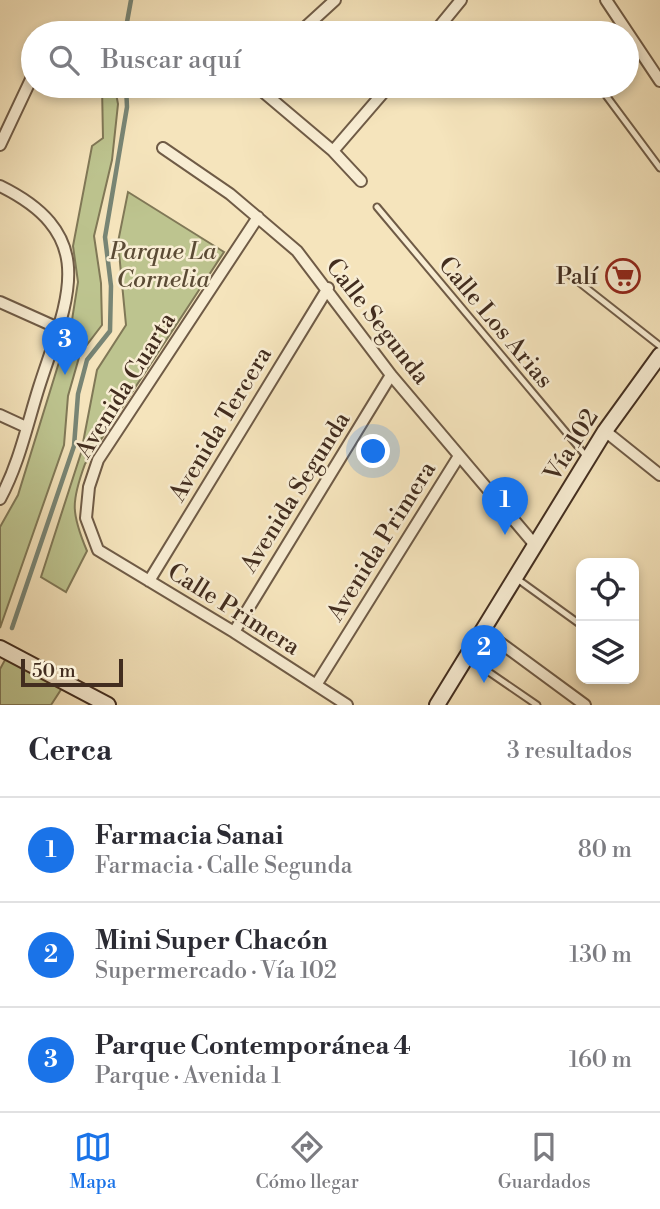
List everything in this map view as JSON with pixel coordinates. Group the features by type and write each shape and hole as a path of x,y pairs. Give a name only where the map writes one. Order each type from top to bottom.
{"main road":[{"name":"Vía 102","path":"437,705 606,431 660,355"},
{"path":"0,648 108,705"}],"street":[{"path":"312,21 335,0"},
{"path":"444,21 461,0"},
{"path":"606,0 620,21"},
{"path":"639,50 660,81"},
{"path":"0,145 22,98"},
{"path":"270,98 333,151 361,181"},
{"path":"333,151 379,98"},
{"name":"Calle Segunda","path":"163,148 258,217 296,251 328,288 391,375 535,545"},
{"path":"0,186 29,200 48,216 61,239 70,276 58,328 26,427 15,472 0,499"},
{"name":"Avenida Cuarta","path":"98,550 86,518 89,487 99,460 258,217"},
{"name":"Avenida Tercera","path":"149,581 328,288"},
{"path":"0,302 58,328"},
{"name":"Avenida Segunda","path":"234,632 391,375"},
{"path":"0,415 26,427"},
{"path":"606,431 660,475"},
{"name":"Avenida Primera","path":"316,685 459,456"},
{"name":"Calle Primera","path":"98,550 234,632 347,705"},
{"path":"483,630 585,705"}],"lane":[{"path":"608,98 660,169"},
{"name":"Calle Los Arias","path":"377,207 589,458"},
{"path":"566,272 660,346"},
{"path":"516,578 576,621"},
{"path":"467,657 537,705"}],"green space":[{"path":"102,98 117,98 112,160 94,236 101,283 102,325 80,354 68,396 64,445 0,628 0,527 18,495 72,320 78,282 73,246 92,146 103,138"},
{"name":"Parque La Cornelia","path":"128,192 224,252 85,464 77,488 75,508 78,527 87,551 66,592 41,577 81,453 97,370 126,325 118,242"},
{"path":"6,658 62,688 51,705 0,705 0,669"}],"waterway":[{"path":"127,21 131,0"},
{"path":"12,628 74,446 78,394 87,360 110,331 111,286 105,237 127,98"}],"place":[{"name":"Palí","path":"623,276"},
{"name":"Parque Contemporánea 4","path":"65,375"},
{"name":"Farmacia Sanai","path":"505,535"},
{"name":"Mini Super Chacón","path":"484,683"}]}
